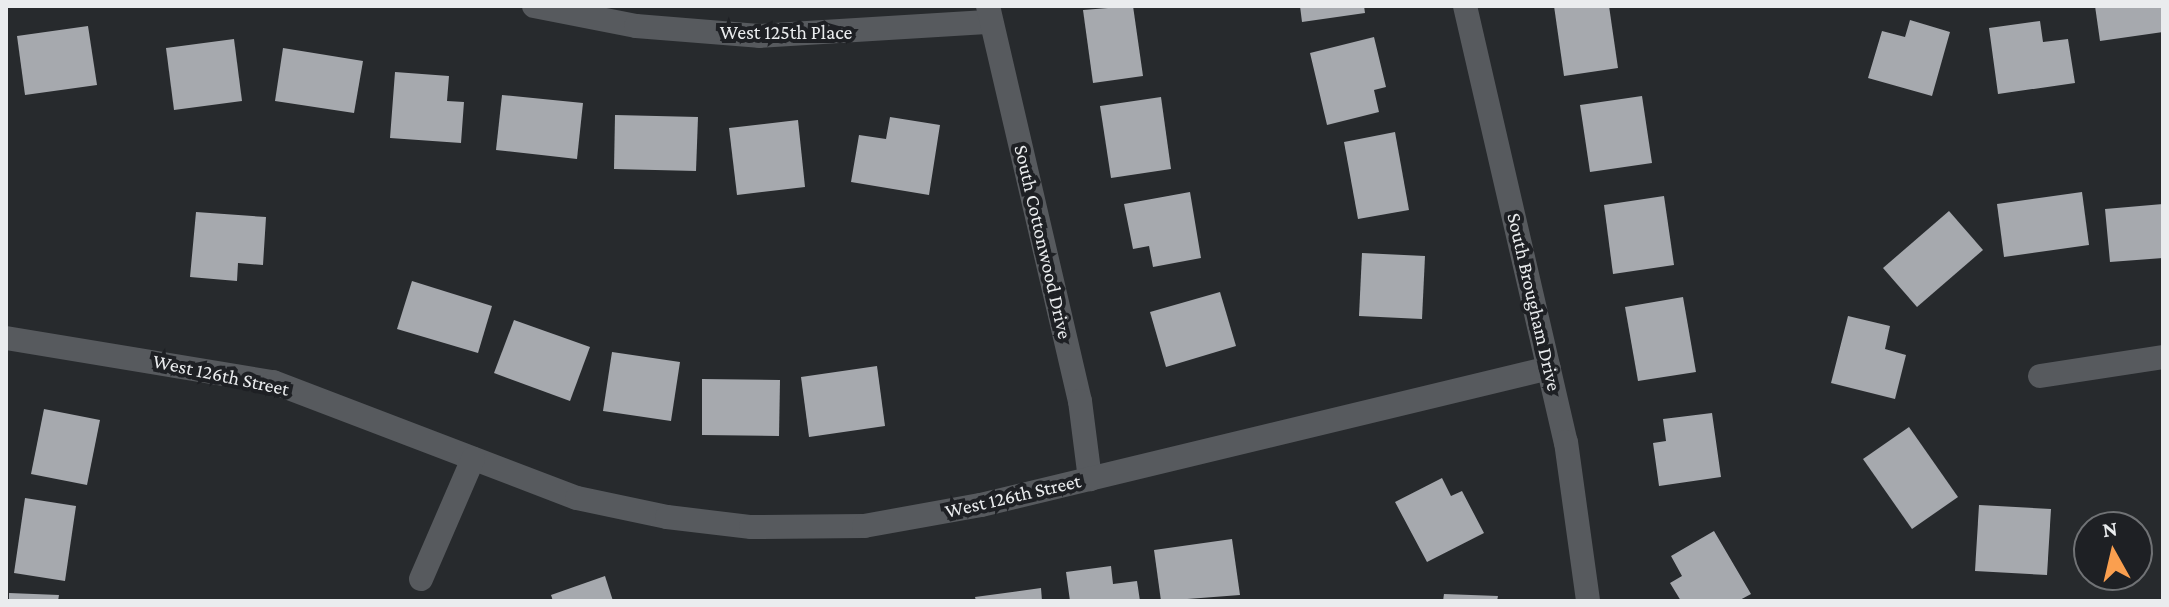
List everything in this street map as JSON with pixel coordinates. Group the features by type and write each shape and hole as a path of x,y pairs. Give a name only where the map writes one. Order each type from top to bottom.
{"street":[{"name":"West 125th Place","path":"534,6 636,26 759,36 990,14"},
{"name":"South Brougham Drive","path":"1465,6 1549,368 1588,601"},
{"name":"South Cottonwood Drive","path":"990,14 1080,401 1090,479"},
{"name":"West 126th Street","path":"6,338 273,382 577,498 667,517 751,527 864,526 1090,479 1549,368"},
{"path":"2040,376 2163,357"},
{"path":"421,579 473,459"}],"building":[{"path":"1133,6 1143,76 1093,83 1083,10"},
{"path":"1300,6 1364,6 1365,13 1302,22"},
{"path":"1554,6 1609,6 1618,68 1564,76"},
{"path":"2095,6 2163,6 2163,32 2100,41"},
{"path":"1910,20 1950,32 1932,96 1868,78 1882,31 1905,37"},
{"path":"2040,21 2043,42 2068,39 2075,83 1998,94 1989,28"},
{"path":"88,26 97,85 25,95 17,36"},
{"path":"1374,37 1386,87 1374,90 1379,112 1327,125 1310,53"},
{"path":"234,39 242,101 174,110 166,48"},
{"path":"283,48 363,61 354,113 275,101"},
{"path":"395,72 449,76 447,101 464,102 461,143 390,138"},
{"path":"502,95 583,103 577,159 496,150"},
{"path":"1642,96 1652,163 1590,172 1580,105"},
{"path":"1161,97 1171,169 1111,178 1100,106"},
{"path":"615,115 698,117 696,171 614,169"},
{"path":"890,117 940,125 929,195 851,182 859,135 886,139"},
{"path":"798,120 805,187 737,195 729,128"},
{"path":"1395,132 1409,210 1358,219 1344,142"},
{"path":"1190,192 1201,258 1153,267 1149,246 1133,249 1124,204"},
{"path":"2082,192 2089,245 2004,257 1997,204"},
{"path":"1664,196 1674,265 1613,274 1604,205"},
{"path":"2163,204 2163,258 2110,262 2105,209"},
{"path":"1949,211 1983,250 1917,307 1883,268"},
{"path":"196,212 266,217 263,265 238,263 237,281 190,277"},
{"path":"1362,253 1425,256 1422,319 1359,316"},
{"path":"412,281 492,306 478,353 397,329"},
{"path":"1220,292 1236,346 1166,367 1150,312"},
{"path":"1683,297 1696,372 1638,381 1625,307"},
{"path":"1848,316 1890,326 1885,349 1906,355 1895,399 1831,383"},
{"path":"514,320 590,347 570,401 494,373"},
{"path":"612,352 680,362 671,421 603,411"},
{"path":"877,366 885,426 809,437 801,377"},
{"path":"702,379 780,380 779,436 702,435"},
{"path":"44,409 100,420 87,485 31,474"},
{"path":"1712,413 1721,477 1659,486 1653,443 1666,441 1663,419"},
{"path":"1909,427 1958,497 1912,529 1863,459"},
{"path":"1442,478 1451,496 1462,491 1484,533 1427,562 1395,502"},
{"path":"25,498 76,506 65,581 14,573"},
{"path":"1979,505 2051,509 2047,575 1975,571"},
{"path":"1714,531 1751,594 1738,601 1681,601 1670,583 1682,576 1671,556"},
{"path":"1232,539 1240,595 1161,601 1154,550"},
{"path":"1111,566 1113,584 1137,581 1140,601 1070,601 1066,572"},
{"path":"605,576 613,601 553,601 551,595"},
{"path":"1041,588 1042,601 976,601 975,597"},
{"path":"9,593 59,595 58,601 9,601"},
{"path":"1444,594 1498,596 1497,601 1443,601"}]}
